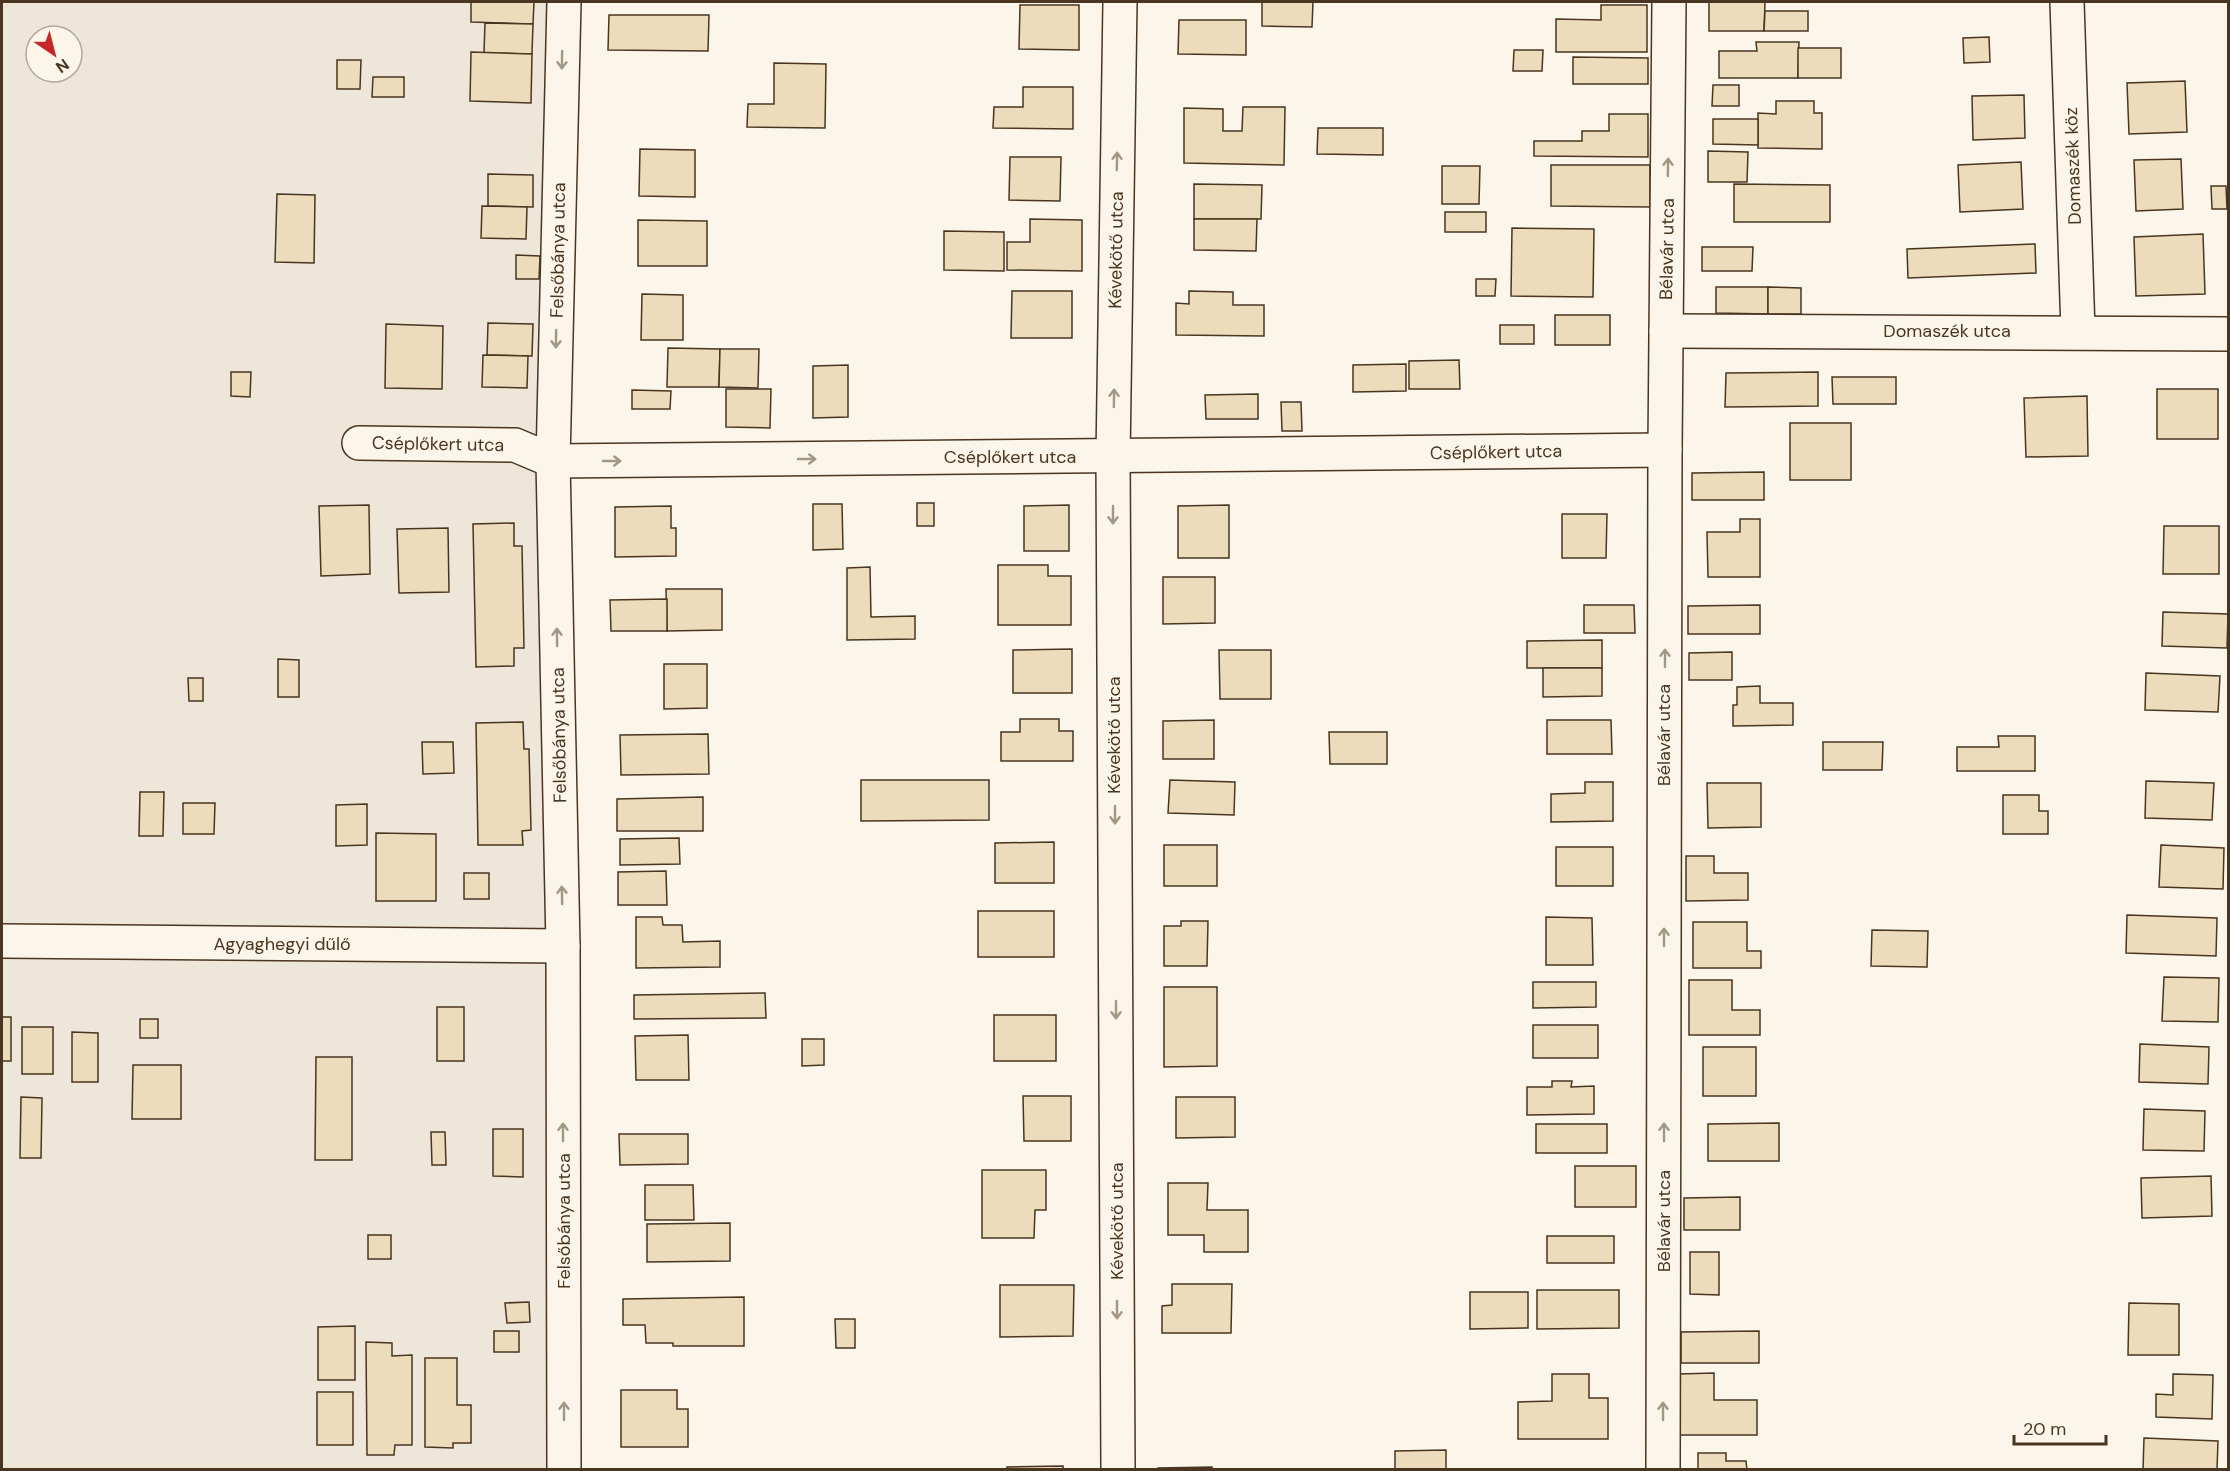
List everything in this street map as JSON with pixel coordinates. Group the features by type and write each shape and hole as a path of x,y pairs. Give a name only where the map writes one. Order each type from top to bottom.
{"street":[{"name":"Felsőbánya utca","path":"564,2 553,461 563,946 564,1470"},
{"name":"Kévekötő utca","path":"1118,1470 1113,457 1120,2"},
{"name":"Bélavár utca","path":"1663,1470 1665,450 1669,2"},
{"name":"Domaszék köz","path":"2067,2 2078,332"},
{"name":"Domaszék utca","path":"1666,331 2229,334"},
{"name":"Cséplőkert utca","path":"359,443 515,445 553,461 1665,450"},
{"name":"Agyaghegyi dűlő","path":"2,941 563,946"}],"shaded area":[{"path":"2,2 564,2 564,1469 2,1470"}],"building":[{"path":"471,2 534,2 533,24 471,22"},
{"path":"1262,2 1313,2 1312,27 1262,26"},
{"path":"1709,2 1765,2 1764,31 1709,31"},
{"path":"1020,5 1079,5 1079,50 1019,49"},
{"path":"1601,5 1647,5 1647,52 1556,52 1556,19 1601,20"},
{"path":"1765,11 1808,11 1808,31 1764,31"},
{"path":"609,15 709,15 708,51 608,50"},
{"path":"1179,20 1246,20 1246,55 1178,54"},
{"path":"485,23 533,24 532,54 484,53"},
{"path":"1989,37 1990,62 1964,63 1963,38"},
{"path":"1756,42 1799,42 1798,78 1719,78 1719,51 1757,51"},
{"path":"1798,48 1841,48 1841,78 1798,78"},
{"path":"1514,50 1543,50 1542,71 1513,71"},
{"path":"471,52 532,54 531,103 470,101"},
{"path":"1573,57 1648,58 1648,84 1573,84"},
{"path":"337,60 361,60 360,89 337,89"},
{"path":"774,63 826,64 825,128 747,127 748,104 774,104"},
{"path":"373,77 404,77 404,97 372,97"},
{"path":"2185,81 2187,132 2129,134 2127,83"},
{"path":"1713,85 1739,85 1739,106 1712,106"},
{"path":"1023,87 1073,87 1073,129 993,128 994,107 1023,107"},
{"path":"2024,95 2025,138 1973,140 1972,96"},
{"path":"1776,101 1814,101 1814,113 1822,113 1822,149 1758,148 1758,113 1776,114"},
{"path":"1243,107 1285,107 1284,165 1184,163 1184,108 1223,109 1223,131 1242,131"},
{"path":"1609,114 1648,114 1648,157 1534,156 1534,141 1582,141 1582,131 1609,131"},
{"path":"1713,119 1758,119 1758,145 1713,144"},
{"path":"1318,128 1383,128 1383,155 1317,154"},
{"path":"640,149 695,150 695,197 639,196"},
{"path":"1708,151 1748,152 1747,182 1708,182"},
{"path":"1010,157 1061,157 1060,201 1009,200"},
{"path":"2181,159 2183,209 2136,211 2134,160"},
{"path":"2021,162 2023,209 1960,212 1958,165"},
{"path":"1551,165 1650,165 1650,207 1551,206"},
{"path":"1442,166 1480,166 1479,204 1442,204"},
{"path":"488,174 533,175 533,207 488,206"},
{"path":"1194,184 1262,185 1261,219 1194,219"},
{"path":"1734,184 1830,185 1830,222 1734,222"},
{"path":"2211,186 2226,186 2227,209 2212,209"},
{"path":"277,194 315,195 314,263 275,262"},
{"path":"482,206 527,207 526,239 481,238"},
{"path":"1445,212 1486,212 1486,232 1445,232"},
{"path":"1030,219 1082,220 1082,271 1007,270 1007,242 1030,242"},
{"path":"1194,219 1257,219 1256,251 1194,250"},
{"path":"638,220 707,221 707,266 638,266"},
{"path":"1512,228 1594,229 1593,297 1511,296"},
{"path":"944,231 1004,232 1004,271 944,270"},
{"path":"2203,234 2205,294 2136,296 2134,237"},
{"path":"2035,244 2036,273 1908,278 1907,249"},
{"path":"1702,247 1753,247 1752,271 1702,271"},
{"path":"516,255 540,256 539,279 516,279"},
{"path":"1476,279 1496,279 1495,296 1476,296"},
{"path":"1716,287 1768,287 1768,314 1716,313"},
{"path":"1768,287 1801,288 1801,314 1768,314"},
{"path":"1012,291 1072,291 1072,338 1011,338"},
{"path":"1189,291 1233,292 1233,305 1264,305 1264,336 1176,335 1176,303 1189,304"},
{"path":"642,294 683,295 683,340 641,340"},
{"path":"1555,315 1610,315 1610,345 1555,345"},
{"path":"488,323 533,324 532,356 487,355"},
{"path":"386,324 443,326 442,389 385,388"},
{"path":"1500,325 1534,325 1534,344 1500,344"},
{"path":"668,348 720,349 719,387 667,387"},
{"path":"720,349 759,349 758,388 719,387"},
{"path":"483,355 528,356 527,388 482,387"},
{"path":"1459,360 1460,389 1409,389 1409,361"},
{"path":"1406,364 1406,391 1353,392 1353,365"},
{"path":"848,365 848,417 813,418 813,366"},
{"path":"231,372 251,372 250,397 231,396"},
{"path":"1818,372 1818,406 1725,407 1726,373"},
{"path":"1832,377 1896,377 1896,404 1833,404"},
{"path":"726,389 771,389 770,428 726,427"},
{"path":"2157,389 2218,389 2218,439 2157,439"},
{"path":"632,390 671,391 670,409 632,409"},
{"path":"1258,394 1258,419 1206,419 1205,395"},
{"path":"2087,396 2088,456 2026,457 2024,398"},
{"path":"1281,402 1301,402 1302,431 1282,431"},
{"path":"1790,423 1851,423 1851,480 1790,480"},
{"path":"1764,472 1764,500 1692,500 1692,473"},
{"path":"917,503 934,503 934,526 917,526"},
{"path":"813,504 842,504 843,549 813,550"},
{"path":"369,505 370,574 321,576 319,506"},
{"path":"1069,505 1069,551 1024,551 1024,506"},
{"path":"1229,505 1229,558 1178,558 1178,506"},
{"path":"671,506 671,528 676,528 676,556 615,557 615,507"},
{"path":"1562,514 1607,514 1606,558 1562,558"},
{"path":"1740,519 1760,519 1760,577 1708,577 1707,532 1740,532"},
{"path":"514,523 514,546 522,546 524,648 514,648 514,666 476,667 473,524"},
{"path":"2164,526 2219,526 2219,574 2163,574"},
{"path":"448,528 449,592 399,593 397,529"},
{"path":"998,565 1048,565 1048,576 1071,576 1071,625 998,625"},
{"path":"870,567 871,617 915,616 915,639 847,640 847,568"},
{"path":"1163,577 1215,577 1215,623 1163,624"},
{"path":"666,589 722,589 722,630 667,631"},
{"path":"667,599 667,631 611,631 610,600"},
{"path":"1584,605 1634,605 1635,633 1584,633"},
{"path":"1760,605 1760,634 1688,634 1688,606"},
{"path":"2163,612 2228,614 2227,648 2162,646"},
{"path":"1602,640 1602,668 1527,668 1527,641"},
{"path":"1072,649 1072,693 1013,693 1013,650"},
{"path":"1219,650 1271,650 1271,699 1220,699"},
{"path":"1732,652 1732,680 1689,680 1689,653"},
{"path":"278,659 299,660 299,697 278,697"},
{"path":"664,664 707,664 707,708 664,709"},
{"path":"1543,668 1602,668 1602,696 1543,697"},
{"path":"2146,673 2220,676 2218,712 2145,710"},
{"path":"188,678 203,678 203,701 189,701"},
{"path":"1760,686 1760,703 1793,703 1793,725 1733,726 1733,705 1737,705 1737,687"},
{"path":"1020,719 1059,719 1059,731 1073,731 1073,761 1001,761 1001,732 1020,732"},
{"path":"1214,720 1214,759 1163,759 1163,721"},
{"path":"1547,720 1611,720 1612,754 1547,754"},
{"path":"523,722 524,749 529,749 531,830 522,831 523,845 478,845 476,723"},
{"path":"1329,732 1387,732 1387,764 1330,764"},
{"path":"708,734 709,774 621,775 620,735"},
{"path":"1998,736 2035,736 2035,771 1957,771 1957,747 1999,747"},
{"path":"422,742 453,742 454,773 423,774"},
{"path":"1823,742 1883,742 1882,770 1823,770"},
{"path":"861,780 989,780 989,820 861,821"},
{"path":"1170,780 1235,782 1234,815 1168,813"},
{"path":"2146,781 2214,783 2212,820 2145,818"},
{"path":"1585,782 1613,782 1613,821 1551,822 1551,794 1585,793"},
{"path":"1707,783 1761,783 1761,827 1708,828"},
{"path":"140,792 164,792 163,836 139,836"},
{"path":"2003,795 2039,795 2039,811 2048,811 2048,834 2003,834"},
{"path":"703,797 703,831 617,831 617,799"},
{"path":"183,803 215,803 214,834 183,834"},
{"path":"367,804 367,845 336,846 336,805"},
{"path":"376,833 436,834 436,901 376,901"},
{"path":"679,838 680,864 620,865 620,839"},
{"path":"1054,842 1054,883 995,883 995,843"},
{"path":"1164,845 1217,845 1217,886 1164,886"},
{"path":"2161,845 2224,848 2223,889 2159,887"},
{"path":"1556,847 1613,847 1613,886 1556,886"},
{"path":"1686,856 1714,856 1714,873 1748,873 1748,900 1686,901"},
{"path":"666,871 667,905 618,905 618,872"},
{"path":"464,873 489,873 489,899 464,899"},
{"path":"978,911 1054,911 1054,957 978,957"},
{"path":"2127,915 2217,918 2216,956 2126,953"},
{"path":"636,917 662,917 663,925 682,925 683,942 720,941 720,967 636,968"},
{"path":"1546,917 1592,918 1593,965 1546,965"},
{"path":"1181,921 1208,921 1207,966 1164,966 1164,926 1181,926"},
{"path":"1693,922 1747,922 1747,951 1761,951 1761,968 1693,968"},
{"path":"1872,930 1928,931 1927,967 1871,966"},
{"path":"2164,977 2219,978 2218,1022 2162,1021"},
{"path":"1689,980 1732,980 1732,1010 1760,1010 1760,1035 1689,1035"},
{"path":"1533,982 1596,982 1596,1007 1533,1008"},
{"path":"1164,987 1217,987 1217,1066 1164,1067"},
{"path":"765,993 766,1018 634,1019 634,995"},
{"path":"437,1007 464,1007 464,1061 437,1061"},
{"path":"994,1015 1056,1015 1056,1061 994,1061"},
{"path":"2,1017 11,1017 11,1061 2,1061"},
{"path":"140,1019 158,1019 158,1038 140,1038"},
{"path":"1533,1025 1598,1025 1598,1058 1533,1058"},
{"path":"22,1027 53,1027 53,1074 22,1074"},
{"path":"72,1032 98,1033 98,1082 72,1082"},
{"path":"688,1035 689,1080 636,1080 635,1036"},
{"path":"802,1039 824,1039 824,1065 802,1066"},
{"path":"2140,1044 2209,1047 2208,1084 2139,1082"},
{"path":"1703,1047 1756,1047 1756,1096 1703,1096"},
{"path":"316,1057 352,1057 352,1160 315,1160"},
{"path":"133,1065 181,1065 181,1119 132,1119"},
{"path":"1552,1081 1572,1081 1571,1087 1594,1086 1594,1114 1527,1115 1527,1087 1552,1087"},
{"path":"1023,1096 1071,1096 1071,1141 1024,1141"},
{"path":"21,1097 42,1098 41,1158 20,1158"},
{"path":"1176,1097 1235,1097 1235,1137 1176,1138"},
{"path":"2144,1109 2205,1111 2204,1151 2143,1150"},
{"path":"1779,1123 1779,1161 1708,1161 1708,1124"},
{"path":"1536,1124 1607,1124 1607,1153 1536,1153"},
{"path":"493,1129 523,1129 523,1177 493,1176"},
{"path":"431,1132 445,1132 446,1165 432,1165"},
{"path":"619,1134 688,1134 688,1164 620,1165"},
{"path":"1575,1166 1636,1166 1636,1207 1575,1207"},
{"path":"982,1170 1046,1170 1046,1210 1035,1210 1034,1238 982,1238"},
{"path":"2211,1176 2212,1216 2142,1218 2141,1178"},
{"path":"1168,1183 1208,1183 1207,1210 1248,1210 1248,1252 1204,1252 1204,1235 1168,1235"},
{"path":"645,1185 693,1185 694,1220 645,1220"},
{"path":"1740,1197 1740,1230 1684,1230 1684,1198"},
{"path":"730,1223 730,1261 647,1262 647,1224"},
{"path":"368,1235 391,1235 391,1259 368,1259"},
{"path":"1547,1236 1614,1236 1614,1263 1547,1263"},
{"path":"1690,1252 1719,1252 1719,1295 1690,1294"},
{"path":"1172,1284 1232,1284 1231,1333 1162,1333 1162,1306 1172,1305"},
{"path":"1000,1285 1074,1285 1073,1336 1000,1337"},
{"path":"1537,1290 1619,1290 1619,1328 1537,1329"},
{"path":"1470,1292 1528,1292 1528,1328 1470,1329"},
{"path":"744,1297 744,1346 673,1346 673,1343 646,1343 645,1325 623,1325 623,1299"},
{"path":"529,1302 530,1322 507,1323 505,1303"},
{"path":"2129,1303 2179,1304 2179,1355 2128,1355"},
{"path":"835,1319 855,1319 855,1348 836,1348"},
{"path":"355,1326 355,1380 318,1380 318,1327"},
{"path":"494,1331 519,1331 519,1352 494,1352"},
{"path":"1759,1331 1759,1363 1681,1363 1681,1332"},
{"path":"366,1342 392,1343 392,1356 412,1355 412,1445 395,1445 394,1455 367,1455"},
{"path":"425,1358 457,1358 457,1405 471,1405 471,1443 453,1443 453,1448 425,1447"},
{"path":"1714,1373 1714,1400 1757,1400 1757,1435 1679,1435 1679,1374"},
{"path":"1552,1374 1589,1374 1589,1398 1608,1398 1608,1439 1518,1439 1518,1402 1552,1401"},
{"path":"2173,1374 2213,1375 2212,1419 2156,1417 2156,1394 2173,1395"},
{"path":"621,1390 677,1390 677,1409 688,1409 688,1447 621,1447"},
{"path":"317,1392 353,1392 353,1445 317,1445"},
{"path":"2144,1438 2218,1441 2217,1470 2143,1470"},
{"path":"1446,1450 1446,1470 1395,1470 1395,1451"},
{"path":"1698,1453 1726,1453 1726,1461 1746,1461 1747,1470 1698,1470"},
{"path":"1063,1466 1063,1470 1007,1470 1007,1467"},
{"path":"1212,1467 1212,1470 1158,1470 1158,1468"}]}
